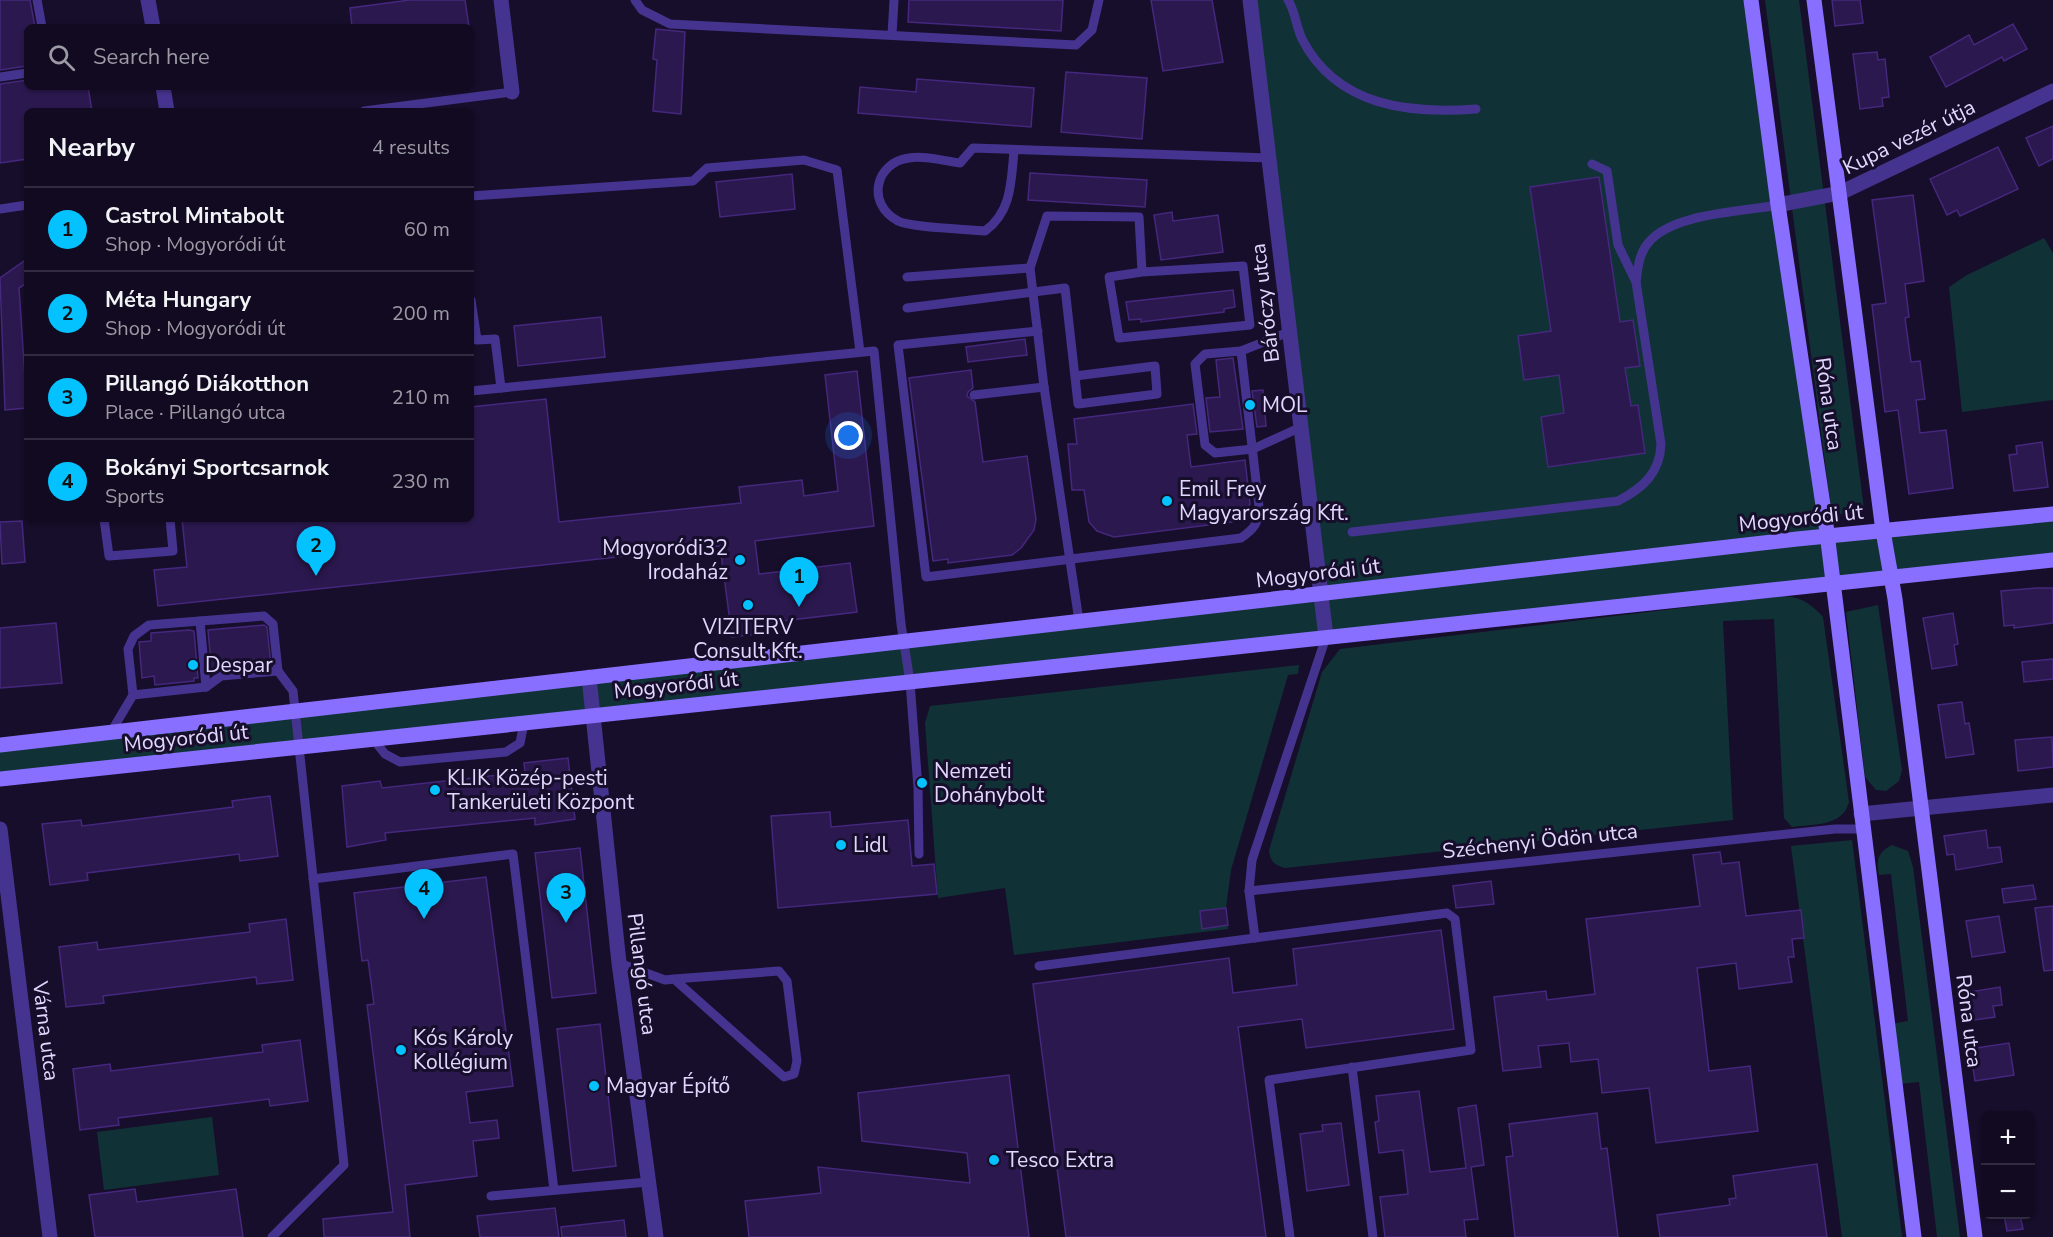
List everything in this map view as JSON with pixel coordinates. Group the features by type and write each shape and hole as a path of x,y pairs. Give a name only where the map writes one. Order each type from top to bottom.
{"street":[{"path":"148,0 152,24"},
{"path":"501,0 512,92"},
{"name":"Báróczy utca","path":"1251,0 1326,637"},
{"name":"Róna utca","path":"1751,0 1778,205 1827,536 1914,1237"},
{"name":"Róna utca","path":"1814,0 1882,531 1892,577 1975,1237"},
{"path":"164,90 166,108"},
{"name":"Kupa vezér útja","path":"1778,205 1840,193 2053,91"},
{"name":"Mogyoródi út","path":"0,745 1827,536 2053,514"},
{"name":"Mogyoródi út","path":"0,779 2053,560"},
{"name":"Mogyoródi út","path":"589,677 591,715"},
{"name":"Pillangó utca","path":"591,715 619,963 656,1237"},
{"path":"1862,822 1921,810 2053,795"},
{"name":"Várna utca","path":"0,829 50,1237"}],"lane":[{"path":"37,0 41,24"},
{"path":"635,0 642,10 670,24 1076,45 1092,30 1099,0"},
{"path":"892,35 894,0"},
{"path":"1288,0 1295,11 1302,38 1320,65 1353,92 1392,107 1433,112 1476,109"},
{"path":"0,77 24,73"},
{"path":"387,108 512,92"},
{"path":"1014,151 1008,201 998,222 985,231 900,222 884,211 877,198 877,185 891,166 908,158 960,163 973,148 1269,158"},
{"path":"474,196 693,181 707,168 804,160 837,170 860,352"},
{"path":"1352,532 1618,501 1640,489 1652,476 1661,458 1661,444 1636,282 1618,245 1606,171 1592,164"},
{"path":"0,209 24,205"},
{"path":"1636,282 1640,258 1648,242 1661,231 1682,221 1778,205"},
{"path":"1079,621 1044,387 1030,268 1047,216 1138,217 1142,272"},
{"path":"1243,266 1250,325 1119,338 1109,277 1142,272 1243,266"},
{"path":"907,277 1030,268"},
{"path":"907,308 1065,288 1078,404 1157,394 1155,366 1075,376"},
{"path":"474,320 477,340 495,339 501,388"},
{"path":"1038,331 898,345 926,577 1069,557 1241,538 1253,530 1259,519 1241,351"},
{"path":"1289,332 1241,351 1205,354 1195,364 1205,446 1215,453 1253,449 1301,427"},
{"path":"474,391 874,351 910,682 918,788 919,854"},
{"path":"974,395 1044,387"},
{"path":"104,522 109,556 173,551 170,522"},
{"path":"111,732 133,695 128,649 134,636 149,625 264,616 273,624 273,648 278,671 293,691 296,711 344,1165 272,1237"},
{"path":"200,621 207,653 206,687"},
{"path":"1255,938 1249,891 1256,846 1326,637"},
{"path":"133,695 206,687 221,676 278,671"},
{"path":"373,739 385,754 400,762 506,752 520,743 524,723"},
{"name":"Széchenyi Ödön utca","path":"1249,891 1835,829 1862,822"},
{"path":"313,879 513,854 554,1190"},
{"path":"1039,966 1448,913 1455,919 1471,1050 1269,1080 1290,1237"},
{"path":"619,963 665,980 674,979 779,971 787,981 797,1061 794,1074 784,1077 674,979"},
{"path":"1352,1068 1372,1237"},
{"path":"491,1196 648,1182"}],"green space":[{"path":"1250,0 1751,0 1827,536 2053,514 2053,560 0,779 0,745 1320,593"},
{"path":"1765,0 1799,0 1864,509 1832,516"},
{"path":"2044,238 2053,253 2053,400 1962,412 1949,287 1967,275"},
{"path":"1781,596 1804,601 1823,617 1849,802 1846,810 1834,820 1792,827 1784,818 1774,619 1723,621 1733,820 1285,868 1275,864 1270,857 1269,850 1322,672 1340,649"},
{"path":"1878,605 1902,770 1899,781 1886,791 1876,790 1865,777 1846,612"},
{"path":"1299,665 1298,674 1288,675 1231,870 1226,908 1228,929 1014,955 1005,888 938,898 925,723 930,706"},
{"path":"1852,840 1902,1237 1842,1237 1791,846"},
{"path":"1892,845 1908,851 1913,867 1960,1237 1937,1237 1919,1082 1899,1084 1891,1024 1908,1021 1891,874 1879,875 1878,865 1881,854"},
{"path":"212,1117 219,1175 104,1190 97,1132"}],"building":[{"path":"0,0 30,0 34,24 24,24 24,66 0,70"},
{"path":"410,0 465,0 469,24 352,24 350,8"},
{"path":"909,0 1063,0 1061,31 908,22"},
{"path":"1151,0 1212,0 1223,62 1163,71"},
{"path":"1832,0 1860,0 1863,23 1835,26"},
{"path":"2013,24 2027,49 2004,61 2002,57 1946,87 1930,57 1969,35 1974,45"},
{"path":"656,29 685,32 681,114 653,111 657,60 653,59"},
{"path":"1877,52 1878,60 1885,59 1889,97 1882,98 1883,106 1860,109 1853,54"},
{"path":"1066,72 1147,78 1142,139 1061,132"},
{"path":"917,79 1034,88 1031,127 858,113 860,87 916,92"},
{"path":"24,80 24,90 88,90 92,108 24,108 24,159 0,163 0,84"},
{"path":"2053,126 2053,159 2039,166 2026,138"},
{"path":"1998,147 2018,189 1960,216 1957,210 1947,215 1930,179"},
{"path":"1030,173 1147,180 1145,207 1028,200"},
{"path":"792,174 795,209 720,217 716,182"},
{"path":"1599,177 1620,322 1633,320 1640,366 1625,368 1631,406 1638,405 1645,453 1548,467 1541,417 1564,413 1559,375 1524,380 1518,336 1551,331 1530,187"},
{"path":"1913,195 1924,281 1905,284 1909,317 1905,318 1911,362 1920,361 1925,399 1916,400 1920,433 1946,430 1953,488 1909,494 1898,410 1885,412 1872,305 1886,303 1872,200"},
{"path":"1172,212 1173,221 1218,215 1223,252 1161,260 1154,215"},
{"path":"24,261 24,285 19,288 24,363 24,408 5,410 0,278"},
{"path":"1233,290 1235,307 1224,309 1224,312 1141,322 1141,319 1129,320 1126,302"},
{"path":"601,317 605,357 518,366 514,326"},
{"path":"1025,339 1027,355 968,362 966,347"},
{"path":"1233,358 1243,429 1210,432 1206,398 1220,397 1216,360"},
{"path":"971,370 973,388 967,396 975,402 983,462 1027,456 1036,519 1034,530 1021,548 1012,555 948,563 948,559 933,561 909,378"},
{"path":"857,371 874,526 755,541 759,574 850,563 857,612 766,623 767,633 732,637 720,546 158,606 154,570 187,567 182,522 474,522 474,407 546,399 559,522 741,503 739,487 802,480 804,496 838,491 825,375"},
{"path":"1263,390 1266,426 1257,427 1252,391"},
{"path":"1193,404 1197,434 1187,435 1191,467 1245,460 1250,504 1242,517 1232,522 1114,537 1097,531 1089,522 1084,490 1072,490 1068,444 1077,444 1074,419"},
{"path":"2042,442 2048,487 2014,491 2009,455 2017,454 2016,446"},
{"path":"22,521 25,562 2,564 0,522"},
{"path":"2053,588 2053,623 2014,628 2014,625 2004,626 2001,591"},
{"path":"1953,613 1958,644 1954,645 1957,665 1932,669 1923,618"},
{"path":"56,623 62,683 0,688 0,628"},
{"path":"264,625 267,627 271,665 220,669 212,674 208,630"},
{"path":"194,631 198,678 194,678 194,681 155,685 154,676 142,678 139,642 151,641 151,633"},
{"path":"2053,659 2053,679 2024,682 2022,662"},
{"path":"1962,702 1965,724 1969,723 1974,754 1946,758 1938,705"},
{"path":"2052,737 2053,767 2018,771 2015,740"},
{"path":"568,758 575,819 535,825 535,818 385,833 386,840 347,847 342,786 380,781 382,788 525,772 524,763"},
{"path":"270,796 278,856 240,861 239,854 87,873 88,880 50,885 42,824 81,820 82,826 233,807 232,801"},
{"name":"Lidl","path":"830,812 831,827 908,820 912,866 934,864 937,894 778,908 771,816"},
{"path":"1986,830 1988,848 2000,847 2002,862 1956,870 1954,854 1947,855 1944,836"},
{"path":"580,848 596,993 552,998 535,853"},
{"path":"1720,852 1722,864 1739,862 1746,916 1801,910 1804,938 1792,939 1794,957 1788,957 1792,982 1739,989 1736,963 1697,968 1709,1071 1750,1066 1758,1131 1656,1143 1649,1088 1602,1093 1598,1059 1571,1062 1569,1043 1538,1046 1541,1067 1503,1071 1494,997 1546,991 1547,1000 1595,994 1586,919 1700,906 1693,855"},
{"path":"486,877 513,1086 466,1092 470,1123 497,1120 499,1138 473,1141 477,1176 405,1185 410,1237 324,1237 323,1219 393,1212 367,1005 374,1004 368,960 362,961 354,893"},
{"path":"1491,881 1494,904 1456,908 1453,886"},
{"path":"2033,885 2036,899 2004,903 2002,889"},
{"path":"2053,906 2053,970 2044,971 2035,908"},
{"path":"1226,908 1228,925 1202,929 1200,911"},
{"path":"1999,916 2005,952 1972,957 1966,921"},
{"path":"286,919 293,980 257,984 256,977 103,996 104,1003 66,1007 59,947 97,942 98,950 250,932 249,924"},
{"path":"1441,930 1454,1029 1306,1048 1302,1019 1238,1027 1266,1237 1066,1237 1033,984 1229,958 1233,993 1297,985 1293,949"},
{"path":"2000,987 2002,1005 1993,1006 1995,1017 1967,1021 1963,993"},
{"path":"600,1024 616,1166 573,1171 557,1029"},
{"path":"300,1040 308,1101 270,1106 269,1099 118,1118 119,1125 80,1130 73,1069 110,1064 111,1071 263,1052 262,1045"},
{"path":"2009,1043 2014,1075 1975,1081 1970,1049"},
{"name":"Tesco Extra","path":"1009,1075 1029,1237 749,1237 745,1201 821,1193 818,1167 970,1183 967,1153 862,1141 858,1093"},
{"path":"1419,1091 1430,1172 1466,1168 1458,1108 1476,1105 1484,1165 1471,1167 1478,1219 1464,1220 1466,1237 1385,1237 1380,1197 1408,1194 1403,1150 1379,1153 1375,1122 1379,1121 1376,1096"},
{"path":"1597,1113 1601,1149 1607,1148 1618,1237 1515,1237 1506,1157 1513,1156 1509,1124"},
{"path":"1341,1123 1349,1185 1307,1191 1300,1134 1323,1131 1322,1125"},
{"path":"1817,1164 1827,1237 1660,1237 1657,1215 1730,1205 1729,1199 1736,1198 1733,1176"},
{"path":"135,1189 137,1202 236,1189 243,1237 95,1237 89,1195"},
{"path":"555,1208 559,1237 480,1237 477,1216"},
{"path":"2005,1219 2021,1219 2023,1229 2007,1231"},
{"path":"624,1220 626,1237 562,1237 561,1227"}],"place":[{"name":"MOL","path":"1250,405"},
{"name":"Emil Frey Magyarország Kft.","path":"1167,501"},
{"name":"Mogyoródi32 Irodaház","path":"740,560"},
{"name":"Méta Hungary","path":"316,576"},
{"name":"VIZITERV Consult Kft.","path":"748,605"},
{"name":"Castrol Mintabolt","path":"799,607"},
{"name":"Despar","path":"193,665"},
{"name":"Nemzeti Dohánybolt","path":"922,783"},
{"name":"KLIK Közép-pesti Tankerületi Központ","path":"435,790"},
{"name":"Lidl","path":"841,845"},
{"name":"Bokányi Sportcsarnok","path":"424,919"},
{"name":"Pillangó Diákotthon","path":"566,923"},
{"name":"Kós Károly Kollégium","path":"401,1050"},
{"name":"Magyar Építő","path":"594,1086"},
{"name":"Tesco Extra","path":"994,1160"}]}
